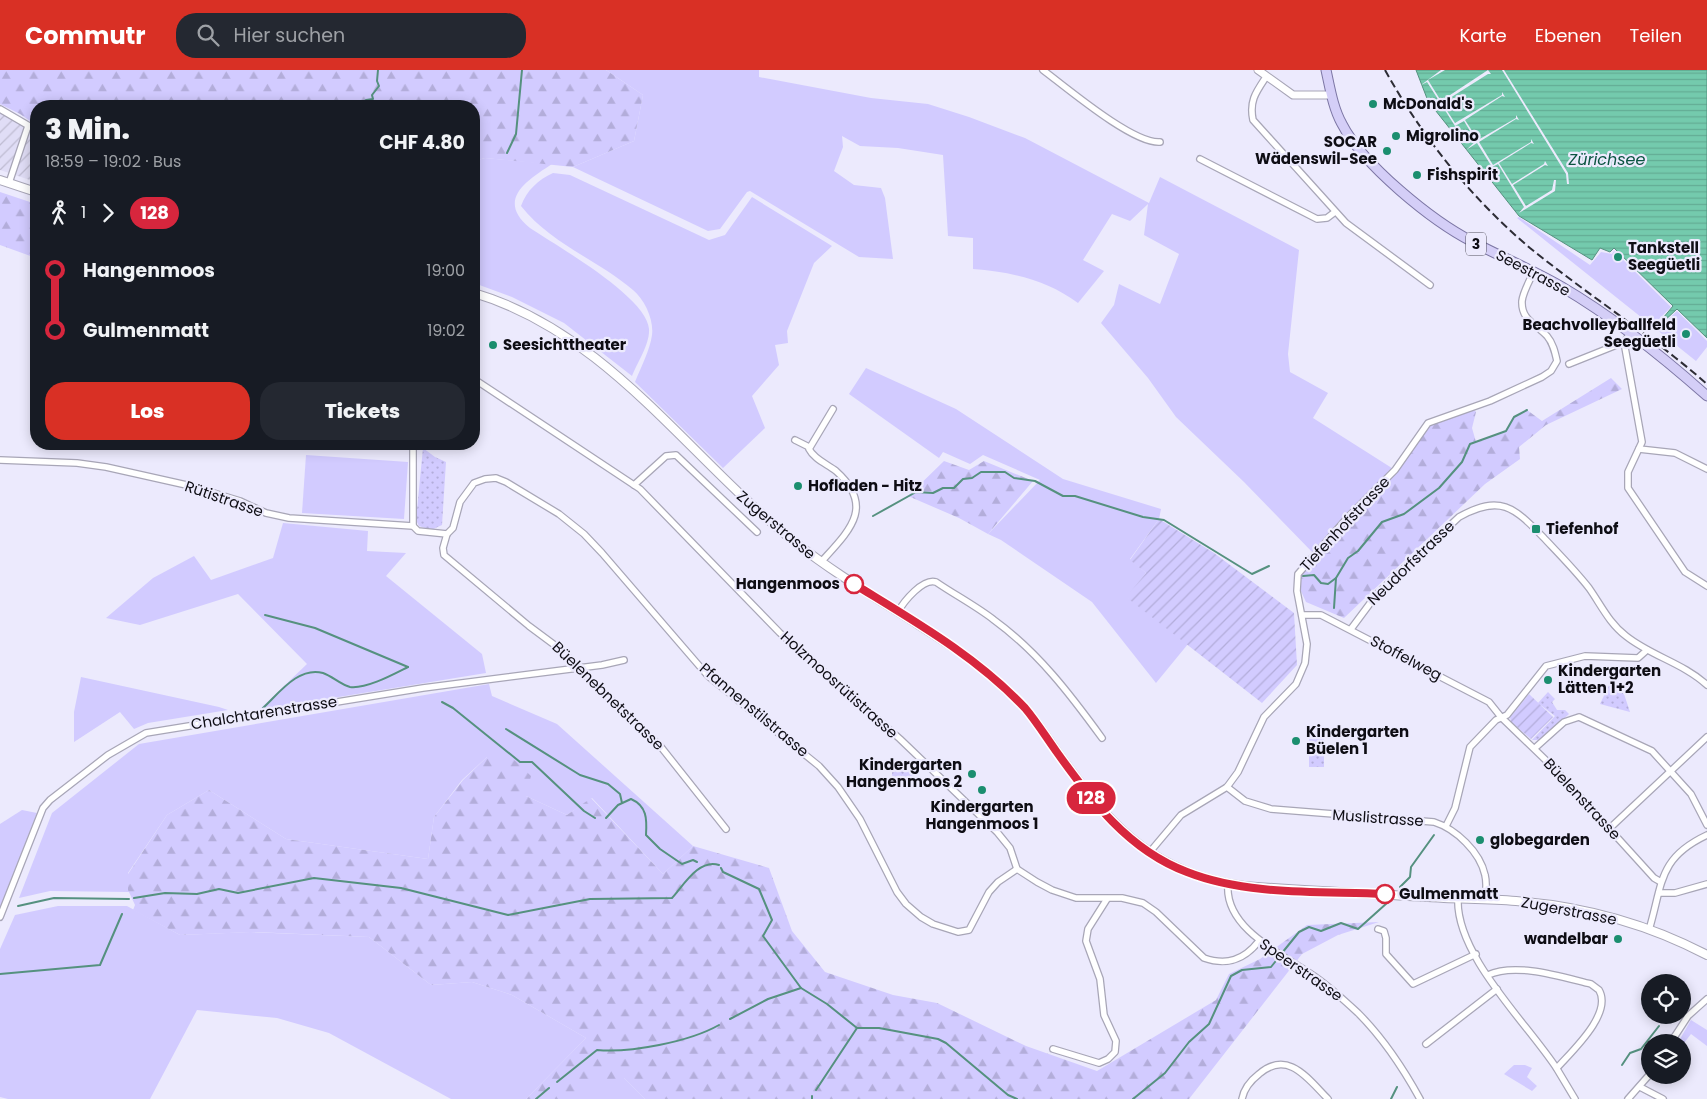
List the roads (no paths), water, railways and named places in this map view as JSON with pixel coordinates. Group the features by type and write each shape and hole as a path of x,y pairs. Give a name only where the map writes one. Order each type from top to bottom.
{"main road":[{"name":"Seestrasse","path":"1326,70 1331,95 1348,134 1358,149 1387,178 1437,219 1472,242 1563,287 1627,338 1707,396"},
{"path":"0,180 30,190"},
{"name":"Zugerstrasse","path":"480,295 512,306 558,330 598,359 643,399 754,508 821,562 969,658 1026,709 1084,790 1115,825 1149,852 1185,872 1228,884 1541,903 1580,910 1648,930 1707,955"}],"street":[{"path":"1043,70 1129,132 1149,142 1160,142"},
{"path":"1258,70 1293,95 1331,95"},
{"path":"1266,77 1253,96 1251,108 1253,120 1334,212 1430,285"},
{"path":"0,109 28,126 9,183"},
{"path":"1200,159 1317,219 1328,218 1334,212"},
{"name":"Tiefenhofstrasse","path":"1149,852 1181,815 1227,787 1238,772 1264,717 1296,684 1302,670 1307,644 1296,583 1298,574 1348,517 1395,470 1428,423 1490,401 1551,371 1557,361 1552,344 1546,335 1530,323 1524,314 1522,300 1534,271"},
{"path":"1569,364 1627,338 1642,442 1628,472 1628,488 1685,572 1707,586"},
{"name":"Holzmoosrütistrasse","path":"480,383 634,485 720,569 780,633 900,739 997,832 1010,848 1017,869"},
{"path":"809,447 833,408"},
{"path":"795,440 809,447 810,452 845,481 853,492 858,505 852,525 821,562"},
{"path":"1638,449 1675,453 1707,469"},
{"path":"413,450 413,526"},
{"path":"634,485 666,456 676,455 756,532"},
{"name":"Rütistrasse","path":"0,460 77,463 106,467 191,486 240,501 266,513 289,518 413,526 418,530 447,534"},
{"name":"Pfannenstilstrasse","path":"447,534 453,528 460,502 466,491 474,483 496,478 559,514 584,534 708,676 800,748 832,780 860,819 897,892 906,904 921,918 958,932 970,930 989,892 998,882 1017,869"},
{"name":"Neudorfstrasse","path":"1351,629 1377,594 1459,517 1481,507 1501,506 1514,509 1528,520 1572,566 1611,623 1646,650 1686,669 1707,685"},
{"name":"Büelenebnetstrasse","path":"447,534 443,548 444,555 529,626 564,652 578,668 661,747 726,829"},
{"path":"898,612 907,599 927,582 936,582 993,619 1023,643 1070,692 1102,738"},
{"name":"Stoffelweg","path":"1302,615 1321,615 1351,629 1478,696 1496,708 1501,717"},
{"path":"1446,826 1456,808 1470,747 1516,704 1546,666 1585,656 1638,658 1646,650"},
{"name":"Chalchtarenstrasse","path":"0,917 44,808 108,755 146,733 433,686 578,668 624,660"},
{"name":"Büelenstrasse","path":"1501,717 1535,748 1654,878 1661,882"},
{"path":"1535,748 1564,722 1579,717 1652,751 1691,794 1707,825"},
{"path":"1610,828 1707,737"},
{"name":"Muslistrasse","path":"1227,787 1245,802 1271,809 1434,822 1446,826 1464,841 1483,868 1486,899"},
{"path":"1648,930 1661,882 1676,854 1691,842 1707,835"},
{"path":"1017,869 1063,895 1086,900 1122,898 1143,903 1156,912 1204,958 1214,961 1228,962 1237,960 1249,953 1259,941"},
{"name":"Speerstrasse","path":"1228,884 1228,897 1232,906 1259,941 1333,990 1365,1020 1398,1061 1420,1099"},
{"path":"1659,893 1675,893 1707,884"},
{"path":"1458,898 1461,927 1488,975 1514,1015 1556,1068 1574,1099"},
{"path":"1053,1049 1099,1063 1108,1059 1115,1052 1116,1041 1104,1015 1100,979 1086,941 1088,928 1107,899"},
{"path":"1378,929 1384,931 1386,954 1413,984 1476,954"},
{"path":"1488,975 1510,968 1587,983 1599,990 1602,1004 1596,1020 1556,1068"},
{"path":"1426,1044 1497,989"},
{"path":"1676,1034 1688,1016 1705,1002"},
{"path":"1242,1099 1247,1086 1257,1075 1270,1066 1283,1064 1297,1069 1328,1099"},
{"path":"1628,1099 1642,1084"},
{"path":"1640,1087 1662,1099"}],"water":[{"name":"Zürichsee","path":"1416,70 1707,70 1707,338 1677,309 1661,324 1658,324 1673,306 1614,248 1610,252 1600,248 1592,260 1519,216 1428,101"}],"waterway":[{"path":"366,100 373,99 372,95 379,86 377,81 378,70"},
{"path":"507,153 516,134 522,70"},
{"path":"1303,576 1314,575 1321,583 1328,584 1336,578 1348,558 1358,551 1382,522 1404,514 1439,488 1462,462 1470,444 1506,431 1514,417 1527,410"},
{"path":"873,516 916,492 933,493 943,488 954,488 963,479 972,478 981,472 1005,472 1014,478 1035,481 1063,496 1075,496 1143,517 1164,520 1252,574 1269,566"},
{"path":"1334,608 1336,578"},
{"path":"265,615 315,628 408,667"},
{"path":"263,708 290,682 306,673 323,673 347,686 357,687 380,680 408,667"},
{"path":"442,702 453,708 520,762 532,762 584,811 595,818"},
{"path":"506,729 580,775 608,784 620,794 622,803"},
{"path":"606,818 618,805 631,799 643,809 646,818 646,835 660,849 682,864 693,860 697,862"},
{"path":"1400,887 1410,877 1411,867 1434,835"},
{"path":"134,898 165,893 197,894 219,889 238,893 314,878 401,888 508,915 590,899 672,898 686,880 698,869 712,864 719,865"},
{"path":"721,868 723,872 759,889 772,920 763,936 801,988 827,1004 857,1028 879,1028 938,1039 946,1043 1008,1095 1017,1099"},
{"path":"18,906 54,898 129,899"},
{"path":"1282,953 1299,932 1309,927 1321,931 1341,923 1358,929 1387,903"},
{"path":"0,974 100,965 122,914"},
{"path":"1133,1099 1165,1073 1189,1042 1209,1024 1231,976 1242,970 1271,967 1279,957"},
{"path":"730,1019 768,999 801,988"},
{"path":"557,1082 597,1050 626,1050 659,1045 692,1036 719,1025"},
{"path":"1622,1065 1630,1053 1641,1049 1659,1026"},
{"path":"816,1090 857,1028"},
{"path":"1391,1099 1397,1087"},
{"path":"536,1099 549,1088"}],"railway":[{"path":"1385,70 1399,95 1432,143 1468,188 1488,209 1530,248 1664,349 1707,384"}],"place":[{"name":"McDonald's","path":"1373,104"},
{"name":"Migrolino","path":"1396,136"},
{"name":"SOCAR Wädenswil-See","path":"1387,151"},
{"name":"Fishspirit","path":"1417,175"},
{"name":"Tankstell Seegüetli","path":"1618,257"},
{"name":"Beachvolleyballfeld Seegüetli","path":"1686,334"},
{"name":"Seesichttheater","path":"493,345"},
{"name":"Hofladen - Hitz","path":"798,486"},
{"name":"Tiefenhof","path":"1536,529"},
{"name":"Hangenmoos","path":"854,584"},
{"name":"Kindergarten Lätten 1+2","path":"1548,680"},
{"name":"Kindergarten Büelen 1","path":"1296,741"},
{"name":"Kindergarten Hangenmoos 2","path":"972,774"},
{"name":"Kindergarten Hangenmoos 1","path":"982,790"},
{"name":"globegarden","path":"1480,840"},
{"name":"Gulmenmatt","path":"1385,894"},
{"name":"wandelbar","path":"1618,939"}]}
